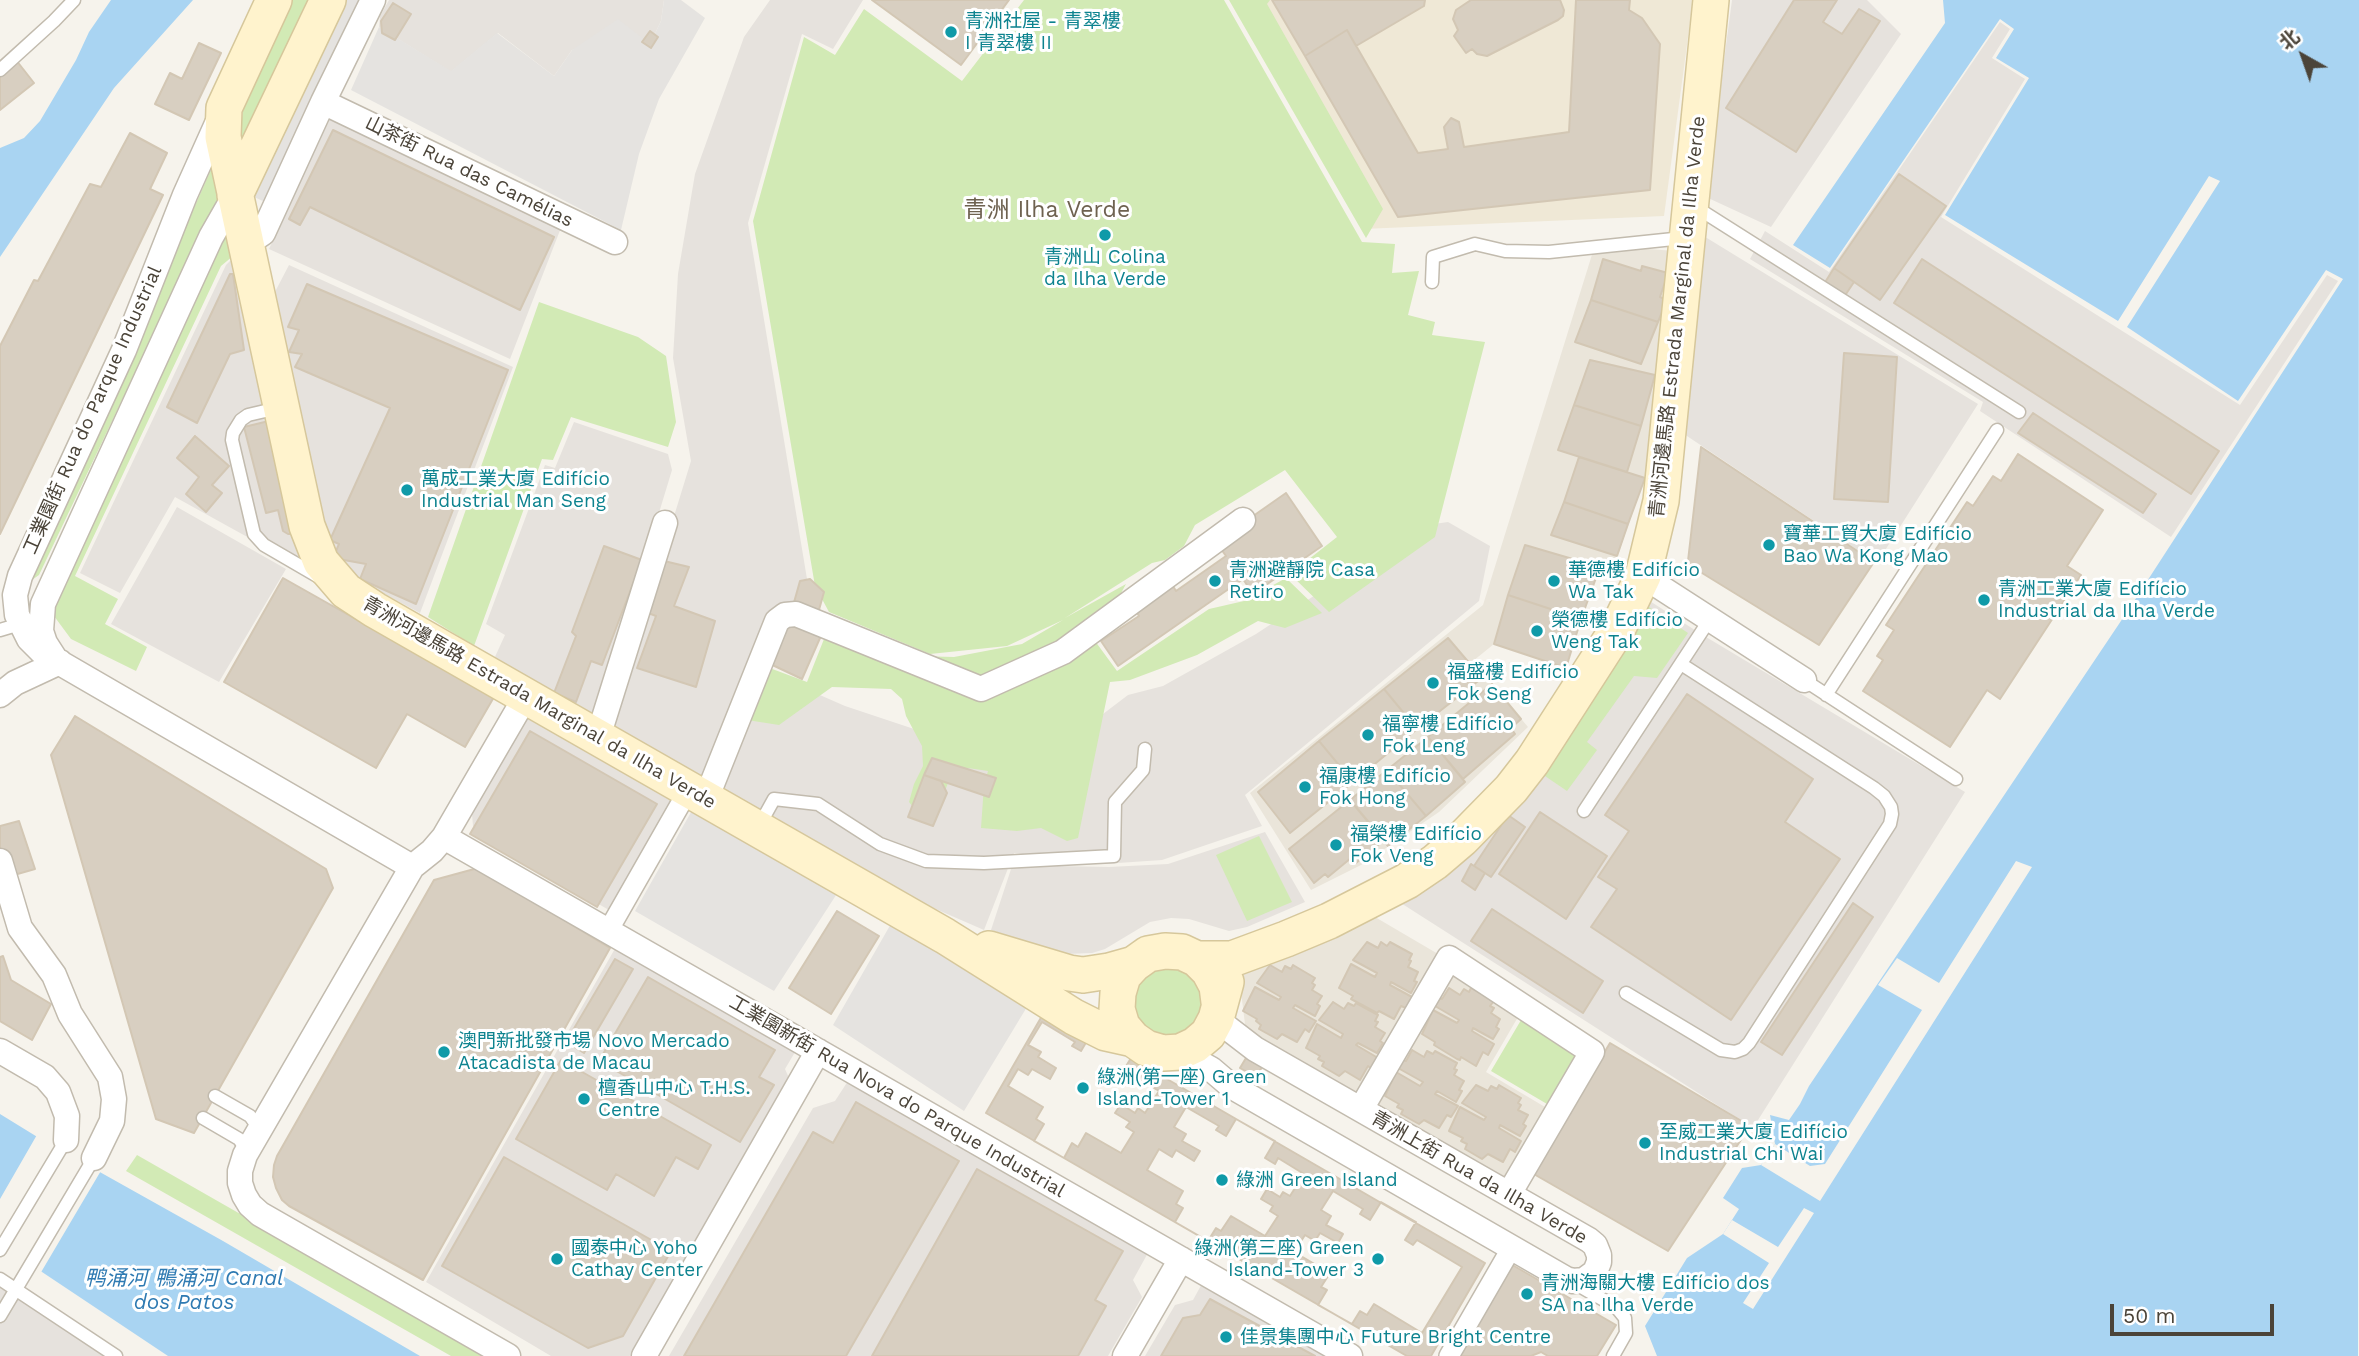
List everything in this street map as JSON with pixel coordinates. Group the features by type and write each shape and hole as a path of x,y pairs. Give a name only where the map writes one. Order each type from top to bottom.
{"main road":[{"name":"青洲河邊馬路 Estrada Marginal da Ilha Verde","path":"274,0 224,108 223,138 307,526 321,562 346,591 945,936 1074,1017 1106,1032 1133,1039 1146,1048 1163,1053 1180,1052 1202,1040 1208,1034 1218,1011 1226,981 1252,953"},
{"path":"235,195 328,0"},
{"name":"青洲河邊馬路 Estrada Marginal da Ilha Verde","path":"945,936 1083,975 1134,964 1148,954 1165,951 1182,952 1197,959 1232,959 1329,921 1411,884 1515,792 1616,630 1643,576 1661,501 1707,10"},
{"path":"1197,959 1209,971 1217,986 1218,1011"},
{"path":"1133,1039 1122,1026 1117,1010 1123,976 1134,964"}],"street":[{"path":"245,240 263,233 373,0"},
{"name":"山茶街 Rua das Camélias","path":"323,102 615,242"},
{"name":"工業園街 Rua do Parque Industrial","path":"15,618 19,576 124,350 185,195 224,108"},
{"name":"工業園街 Rua do Parque Industrial","path":"15,618 235,195"},
{"path":"608,931 698,794 777,621 785,615 796,614 981,689 1063,652 1243,520"},
{"path":"598,737 665,523"},
{"path":"1643,576 1804,680"},
{"path":"15,618 38,649 412,867"},
{"path":"0,695 15,682 60,662"},
{"path":"508,1356 255,1210 244,1195 240,1184 240,1171 254,1130 412,867 444,837 526,696"},
{"name":"工業園新街 Rua Nova do Parque Industrial","path":"444,837 1350,1356"},
{"path":"0,861 20,928 54,975 67,1009 110,1077 114,1099 112,1121 94,1158"},
{"path":"1361,1110 1449,958 1592,1052 1509,1194"},
{"name":"青洲上街 Rua da Ilha Verde","path":"1218,1011 1255,1048 1592,1242 1599,1255 1595,1272 1584,1280 1566,1279"},
{"path":"0,1051 45,1077 58,1092 66,1110 66,1140"},
{"path":"644,1356 818,1051"},
{"path":"1180,1052 1211,1069 1231,1086 1566,1279"},
{"path":"1449,1356 1511,1247"},
{"path":"1125,1356 1181,1259"}],"lane":[{"path":"0,70 74,0"},
{"path":"1432,282 1433,257 1475,244 1505,251 1549,253 1689,221 2019,412"},
{"path":"282,407 248,415 241,419 233,433 232,440 254,534 264,545 346,591"},
{"path":"1826,695 1997,430"},
{"path":"1584,811 1710,619"},
{"path":"1626,993 1721,1049 1735,1052 1743,1049 1890,824 1891,807 1884,796 1874,788 1681,664"},
{"path":"1804,680 1955,779"},
{"path":"757,829 774,799 818,804 880,844 926,861 984,863 1114,856 1115,802 1143,770 1145,749"},
{"path":"215,1096 254,1130"},
{"path":"203,1118 254,1130"},
{"path":"0,1250 66,1140"},
{"path":"0,1316 94,1158"},
{"path":"1595,1272 1594,1288 1603,1300"},
{"path":"0,1279 18,1286 116,1356"},
{"path":"1566,1279 1622,1312 1627,1325 1626,1333 1613,1356"}],"shaded area":[{"path":"342,0 362,0 267,203 250,195"},
{"path":"389,0 664,0 661,21 650,44 572,50 554,76 498,33 451,72 379,27 380,16"},
{"path":"664,0 681,0 705,18 659,99 639,154 621,230 351,90 379,27 451,71 497,33 554,76 572,50 618,19 650,44 661,21"},
{"path":"770,0 863,0 833,49 802,34 748,223 807,579 821,611 790,603 704,782 609,727 691,461 673,358 678,274 695,174 744,37"},
{"path":"1239,0 1693,0 1664,216 1363,229"},
{"path":"1732,0 1867,0 1901,34 1771,227 1706,197"},
{"path":"2000,22 2010,29 1992,58 2025,79 1941,217 2240,405 2327,275 2338,281 2171,537 1980,411 1983,402 1750,259 1765,231 1829,272"},
{"path":"333,112 564,220 510,359 269,249"},
{"path":"1702,235 1978,404 1877,563 1684,434"},
{"path":"1595,245 1675,251 1645,478 1612,572 1599,567 1566,668 1494,644 1473,661 1528,727 1439,812 1361,865 1311,890 1250,793 1483,605"},
{"path":"230,261 236,262 302,553 298,565 175,497 120,593 80,573"},
{"name":"萬成工業大廈 Edifício Industrial Man Seng","path":"289,265 513,367 420,613 351,576 336,565 265,311"},
{"path":"574,422 668,454 672,470 596,720 494,659 505,635 486,624 545,465 555,468"},
{"path":"177,507 286,569 219,682 111,624"},
{"path":"1448,522 1490,546 1479,601 1245,795 1262,826 1162,860 1103,864 1014,853 984,930 899,893 713,787 765,671 845,706 929,734 1061,746 1128,695 1163,686 1256,634 1420,526"},
{"path":"1642,596 1965,792 1753,1128 1393,898 1415,887"},
{"path":"533,709 683,797 616,914 483,838 473,826 472,814"},
{"path":"694,807 840,889 774,991 635,911"},
{"path":"1265,832 1305,902 1247,927 1229,931 1189,919 1171,918 1150,922 1105,949 1092,953 1066,954 991,930 1014,860 1057,866 1168,864"},
{"path":"1375,917 1525,1005 1486,1072 1545,1107 1501,1182 1246,1032 1241,992 1244,974 1334,939"},
{"path":"892,922 1030,1002 964,1111 833,1025"},
{"path":"617,945 798,1047 785,1069 792,1085 635,1354 551,1356 426,1282"},
{"path":"848,1081 1149,1251 1133,1280 1142,1297 1108,1356 669,1356 813,1108 835,1101"},
{"path":"0,1279 116,1356 0,1356"},
{"name":"佳景集團中心 Future Bright Centre","path":"1204,1280 1338,1356 1145,1356 1175,1305 1193,1300"}],"green space":[{"path":"292,0 309,0 241,151 237,148 244,105"},
{"name":"青洲山 Colina da Ilha Verde","path":"1024,0 1224,0 1362,242 1395,244 1392,273 1419,271 1408,315 1435,322 1432,335 1485,342 1435,537 1329,612 1290,574 1337,537 1285,470 1195,525 1184,546 1165,560 1152,563 1065,618 1126,584 1095,641 1117,671 1209,609 1244,601 1286,578 1322,613 1285,628 1258,621 1197,655 1130,680 1110,682 1078,838 1067,841 1041,828 1017,831 981,828 984,785 988,771 968,768 950,778 939,806 920,815 909,802 923,766 922,746 906,716 902,699 891,689 832,687 779,725 747,720 767,667 807,682 826,634 917,656 954,657 1022,644 1063,620 1007,646 930,654 829,612 815,586 753,221 804,37 835,55 864,9 962,81"},
{"path":"1229,0 1270,0 1267,4 1383,209 1366,238"},
{"path":"220,149 217,200 39,575 29,582"},
{"path":"231,222 233,256 221,266 75,576 118,599 105,624 147,647 136,671 71,639 54,616 57,597"},
{"path":"539,302 638,337 666,356 676,422 668,447 571,417 553,460 542,459 474,646 428,617"},
{"path":"1646,605 1688,633 1657,678 1634,676 1587,742 1597,750 1567,791 1542,774"},
{"path":"1259,836 1292,902 1247,921 1216,855"},
{"path":"1176,967 1189,973 1198,982 1202,988 1202,1016 1194,1027 1183,1035 1162,1037 1144,1027 1136,1016 1134,995 1144,977 1155,969"},
{"path":"1524,1015 1579,1052 1547,1104 1491,1071"},
{"path":"137,1155 489,1356 451,1356 126,1171"}],"water":[{"path":"111,0 193,0 114,88 0,257 0,148 24,138 40,121 76,60 89,32"},
{"path":"1943,0 2359,0 2358,1356 1657,1356 1645,1326 1687,1258 1723,1234 1739,1209 1723,1198 1742,1168 1761,1165 1775,1144 1770,1115 1789,1120 1800,1104 1809,1086 2129,609 2343,279 2326,270 2238,401 2127,327 2220,181 2209,176 2118,321 1945,215 2029,78 1996,58 2014,29 2000,19 1830,268 1793,245 1945,23"},
{"name":"鸭涌河 鴨涌河 Canal dos Patos","path":"0,1114 420,1356 168,1356 0,1244"}],"pier":[{"path":"2016,861 2032,867 1820,1201 1761,1165 1775,1144 1810,1166 1825,1164 1922,1010 1878,985 1897,958 1939,983"},
{"path":"38,1133 102,1169 40,1274 0,1248 0,1199"},
{"path":"1804,1208 1814,1213 1753,1309 1743,1303 1769,1263 1723,1234 1732,1220 1778,1247"}],"building":[{"name":"青洲社屋 - 青翠樓 I 青翠樓 II","path":"872,0 1009,0 961,65"},
{"path":"1272,0 1425,0 1424,6 1356,46 1347,30 1305,56"},
{"path":"1471,0 1560,0 1564,10 1563,16 1558,20 1487,56 1477,54 1472,49 1466,53 1454,36 1458,30 1453,19 1456,10"},
{"path":"1576,0 1630,0 1629,10 1642,18 1660,44 1650,190 1398,217 1305,56 1347,30 1418,153 1448,149 1444,127 1451,118 1459,122 1464,147 1569,132"},
{"path":"1794,0 1837,0 1823,22 1842,34 1859,9 1880,21 1796,152 1726,108"},
{"path":"393,3 411,14 395,40 382,33 381,21"},
{"path":"650,31 658,37 651,48 642,42"},
{"path":"199,43 221,53 189,120 155,104 170,73 182,79"},
{"path":"16,60 34,83 0,110 0,73"},
{"path":"333,130 554,237 520,310 310,207 300,225 289,219"},
{"path":"130,133 167,153 150,189 163,195 0,534 0,346 34,280 38,281 90,184 101,187"},
{"path":"1899,174 1946,206 1880,300 1834,268"},
{"path":"1603,259 1641,271 1642,266 1668,273 1660,297 1667,300 1658,322 1591,300"},
{"path":"1922,259 2219,451 2191,494 1894,303"},
{"path":"1834,268 1854,282 1844,297 1824,284"},
{"path":"230,274 233,274 244,350 230,354 197,423 167,407"},
{"name":"萬成工業大廈 Edifício Industrial Man Seng","path":"307,284 508,370 416,604 360,579 366,564 333,558 339,544 330,540 390,408 295,367 302,354 289,352 299,330 288,327"},
{"path":"1591,300 1658,322 1641,364 1575,342"},
{"path":"1844,353 1897,357 1888,502 1834,499"},
{"path":"1590,360 1655,375 1641,426 1574,405"},
{"path":"1574,405 1641,426 1627,472 1558,450"},
{"path":"2033,413 2156,494 2143,513 2018,433"},
{"path":"273,420 293,534 283,531 278,510 266,513 244,427"},
{"path":"195,436 229,466 212,485 222,493 206,512 186,494 199,477 177,458"},
{"name":"寶華工貿大廈 Edifício Bao Wa Kong Mao","path":"1701,447 1874,562 1819,645 1689,565"},
{"name":"青洲工業大廈 Edifício Industrial da Ilha Verde","path":"2018,454 2103,510 2067,566 2081,575 2000,699 1987,690 1950,747 1863,691 1883,660 1877,656 1894,630 1886,625 1967,502 1973,506 1993,476 2001,481"},
{"path":"1579,457 1645,478 1628,524 1564,502"},
{"name":"青洲避靜院 Casa Retiro","path":"1286,493 1322,546 1253,594 1243,579 1118,666 1101,641 1139,616 1134,608 1171,583 1176,591 1226,556 1216,542"},
{"path":"1564,502 1628,524 1617,556 1551,535"},
{"name":"華德樓 Edifício Wa Tak","path":"1525,545 1600,567 1581,619 1508,595"},
{"path":"604,546 642,560 602,665 591,661 576,702 554,693 576,636 572,632"},
{"path":"660,560 689,567 674,606 715,621 696,687 637,668 656,616 643,611"},
{"path":"283,578 494,697 465,747 407,714 376,768 224,682"},
{"path":"810,579 824,592 817,617 793,606 800,581"},
{"name":"榮德樓 Edifício Weng Tak","path":"1508,595 1581,619 1566,668 1494,644"},
{"path":"786,613 817,632 820,638 802,679 764,661"},
{"name":"福盛樓 Edifício Fok Seng","path":"1448,638 1482,678 1417,729 1384,689"},
{"path":"1492,684 1521,719 1511,728 1515,734 1463,779 1428,737"},
{"name":"福寧樓 Edifício Fok Leng","path":"1384,689 1417,729 1353,782 1319,741"},
{"path":"1687,694 1813,779 1785,822 1840,859 1731,1020 1591,927 1617,889 1598,877 1629,831 1605,815"},
{"path":"75,716 326,869 333,888 194,1133 156,1119 51,755"},
{"path":"530,731 657,804 597,907 470,834"},
{"path":"1428,737 1465,782 1426,816 1387,770"},
{"name":"福康樓 Edifício Fok Hong","path":"1319,741 1353,782 1290,833 1258,792"},
{"path":"932,758 996,778 989,797 924,775"},
{"path":"1387,770 1426,816 1388,846 1350,800"},
{"path":"924,775 941,781 947,793 933,826 908,817"},
{"name":"福榮樓 Edifício Fok Veng","path":"1350,800 1384,840 1356,863 1351,858 1328,877 1325,874 1314,883 1289,849"},
{"path":"1540,812 1607,856 1566,919 1499,874"},
{"path":"1508,815 1525,827 1491,877 1474,866"},
{"path":"19,821 35,869 0,879 0,826"},
{"path":"1471,864 1485,873 1475,890 1462,881"},
{"name":"澳門新批發市場 Novo Mercado Atacadista de Macau","path":"478,868 610,948 423,1280 289,1206 282,1200 276,1188 274,1165 434,880"},
{"path":"1853,903 1873,917 1782,1055 1761,1042"},
{"path":"1492,909 1603,981 1583,1013 1471,941"},
{"path":"837,911 879,936 831,1014 789,988"},
{"path":"1367,942 1378,948 1381,942 1387,946 1390,942 1412,954 1408,967 1418,972 1414,981 1417,982 1411,993 1391,982 1390,985 1412,997 1406,1008 1401,1006 1394,1019 1351,999 1353,996 1339,988 1351,964 1375,977 1377,973 1353,960"},
{"path":"3,956 11,980 51,1004 32,1040 0,1021 0,957"},
{"path":"615,959 633,969 584,1053 566,1042"},
{"path":"1270,965 1282,972 1285,966 1291,969 1293,965 1315,978 1312,990 1322,996 1315,1016 1295,1005 1293,1008 1316,1021 1309,1032 1305,1029 1297,1042 1282,1034 1277,1039 1259,1029 1261,1025 1257,1019 1243,1011 1255,987 1279,1000 1281,997 1257,983"},
{"path":"648,977 775,1050 759,1077 774,1085 740,1142 599,1061"},
{"path":"1449,988 1460,995 1464,989 1469,992 1471,988 1494,1001 1490,1006 1494,1008 1491,1013 1500,1019 1496,1027 1499,1029 1493,1039 1473,1028 1472,1031 1494,1044 1488,1055 1483,1052 1476,1066 1461,1057 1460,1060 1457,1059 1422,1034 1433,1010 1457,1023 1459,1020 1435,1006"},
{"path":"1333,1002 1344,1009 1348,1003 1354,1006 1356,1003 1378,1015 1375,1027 1385,1033 1377,1053 1358,1043 1356,1045 1378,1058 1372,1069 1368,1066 1360,1080 1345,1071 1339,1076 1322,1066 1324,1062 1318,1059 1320,1056 1306,1048 1317,1024 1341,1038 1343,1034 1319,1020"},
{"name":"綠洲 Green Island","path":"1046,1009 1485,1263 1431,1356 1407,1356 986,1113"},
{"name":"綠洲(第一座) Green Island-Tower 1","path":"1042,1022 1075,1042 1072,1046 1081,1051 1091,1034 1131,1058 1122,1073 1129,1077 1131,1074 1159,1091 1145,1113 1138,1108 1135,1113 1121,1104 1115,1113 1130,1122 1126,1127 1134,1132 1121,1153 1086,1133 1078,1147 1072,1143 1064,1158 1034,1141 1044,1124 1036,1119 1043,1107 1008,1086 1018,1069 1028,1075 1032,1069 1050,1079 1056,1068 1038,1057 1041,1052 1028,1045"},
{"name":"至威工業大廈 Edifício Industrial Chi Wai","path":"1610,1043 1750,1126 1668,1251 1532,1173"},
{"path":"1412,1050 1424,1057 1427,1051 1433,1054 1435,1051 1457,1063 1454,1075 1464,1081 1456,1102 1437,1091 1435,1094 1458,1106 1451,1117 1447,1115 1439,1128 1424,1120 1419,1124 1401,1114 1403,1110 1397,1107 1399,1104 1385,1096 1396,1072 1420,1086 1423,1082 1398,1068"},
{"path":"1246,1058 1262,1067 1256,1077 1240,1068"},
{"name":"檀香山中心 T.H.S. Centre","path":"561,1060 711,1145 698,1169 676,1157 654,1196 616,1174 607,1190 516,1139"},
{"path":"1476,1085 1488,1091 1491,1086 1497,1089 1499,1085 1521,1098 1518,1110 1528,1115 1520,1136 1500,1125 1499,1128 1521,1141 1515,1152 1510,1149 1503,1162 1488,1154 1482,1159 1465,1149 1467,1144 1461,1141 1463,1138 1449,1131 1460,1107 1484,1120 1486,1117 1462,1103"},
{"path":"856,1102 959,1161 846,1356 684,1356 813,1132 833,1143"},
{"path":"1186,1107 1219,1126 1216,1130 1226,1136 1236,1119 1275,1141 1265,1158 1275,1164 1278,1158 1304,1174 1290,1196 1283,1192 1280,1197 1267,1189 1261,1199 1273,1206 1270,1211 1278,1216 1265,1236 1231,1216 1221,1231 1216,1228 1208,1241 1175,1222 1183,1208 1176,1204 1183,1191 1147,1170 1159,1149 1172,1157 1176,1150 1194,1161 1200,1151 1182,1141 1186,1134 1174,1127"},
{"name":"國泰中心 Yoho Cathay Center","path":"504,1157 671,1251 623,1336 588,1348 442,1266"},
{"path":"977,1169 1123,1251 1095,1300 1106,1306 1078,1356 872,1356"},
{"name":"綠洲(第三座) Green Island-Tower 3","path":"1333,1191 1363,1209 1360,1214 1370,1220 1381,1202 1416,1222 1405,1240 1413,1245 1417,1240 1462,1267 1422,1333 1374,1304 1367,1315 1360,1311 1352,1324 1318,1305 1327,1290 1321,1287 1330,1273 1294,1252 1305,1235 1315,1241 1320,1233 1338,1243 1343,1234 1326,1225 1331,1216 1321,1210"},
{"name":"青洲海關大樓 Edifício dos SA na Ilha Verde","path":"1509,1263 1616,1325 1597,1356 1548,1356 1541,1352 1531,1356 1456,1356"},
{"name":"佳景集團中心 Future Bright Centre","path":"1210,1299 1315,1356 1161,1356 1183,1318 1200,1315"}],"place":[{"name":"青洲社屋 - 青翠樓 I 青翠樓 II","path":"951,32"},
{"name":"青洲山 Colina da Ilha Verde","path":"1105,235"},
{"name":"萬成工業大廈 Edifício Industrial Man Seng","path":"407,490"},
{"name":"寶華工貿大廈 Edifício Bao Wa Kong Mao","path":"1769,545"},
{"name":"青洲避靜院 Casa Retiro","path":"1215,581"},
{"name":"華德樓 Edifício Wa Tak","path":"1554,581"},
{"name":"青洲工業大廈 Edifício Industrial da Ilha Verde","path":"1984,600"},
{"name":"榮德樓 Edifício Weng Tak","path":"1537,631"},
{"name":"福盛樓 Edifício Fok Seng","path":"1433,683"},
{"name":"福寧樓 Edifício Fok Leng","path":"1368,735"},
{"name":"福康樓 Edifício Fok Hong","path":"1305,787"},
{"name":"福榮樓 Edifício Fok Veng","path":"1336,845"},
{"name":"澳門新批發市場 Novo Mercado Atacadista de Macau","path":"444,1052"},
{"name":"綠洲(第一座) Green Island-Tower 1","path":"1083,1088"},
{"name":"檀香山中心 T.H.S. Centre","path":"584,1099"},
{"name":"至威工業大廈 Edifício Industrial Chi Wai","path":"1645,1143"},
{"name":"綠洲 Green Island","path":"1222,1180"},
{"name":"國泰中心 Yoho Cathay Center","path":"557,1259"},
{"name":"綠洲(第三座) Green Island-Tower 3","path":"1378,1259"},
{"name":"青洲海關大樓 Edifício dos SA na Ilha Verde","path":"1527,1294"},
{"name":"佳景集團中心 Future Bright Centre","path":"1226,1337"}],"district":[{"name":"青洲 Ilha Verde","path":"1047,210"}]}
